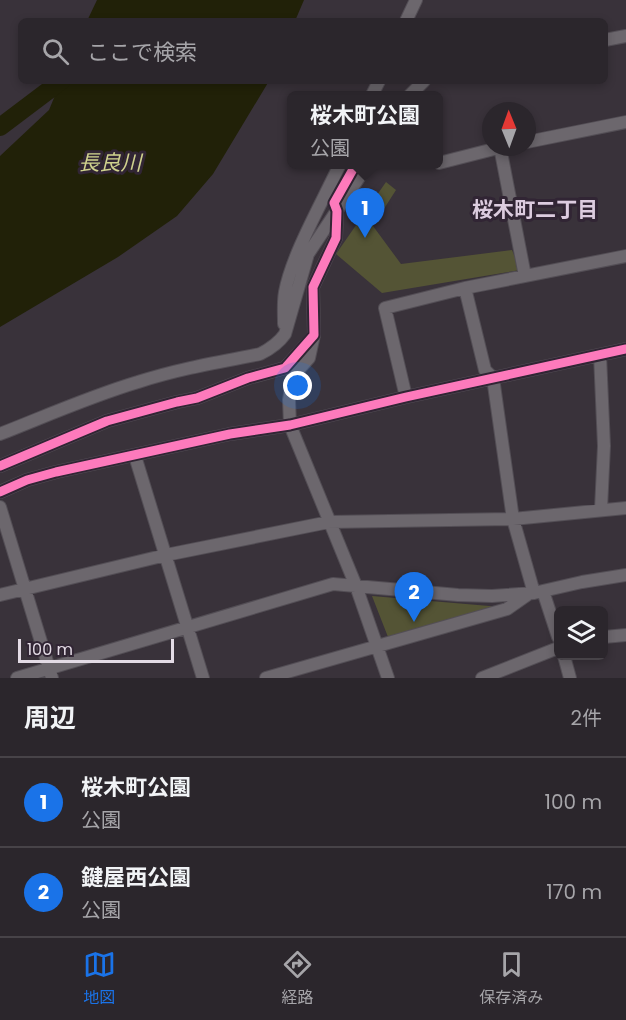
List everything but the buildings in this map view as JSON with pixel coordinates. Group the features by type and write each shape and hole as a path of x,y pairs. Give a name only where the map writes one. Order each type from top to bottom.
{"street":[{"path":"407,18 416,0"},
{"path":"608,39 626,36"},
{"path":"536,140 626,122"},
{"path":"443,162 482,152"},
{"path":"503,156 525,276"},
{"path":"285,334 283,303 285,290 298,253 338,169"},
{"path":"0,434 138,382 179,370 260,354 280,341 285,334 308,254 365,169"},
{"path":"337,211 336,238 313,287 314,335 309,358 292,376 289,400 290,425 356,586 388,678"},
{"path":"406,397 385,308 465,288 626,256"},
{"path":"465,288 485,370 493,378 513,519 535,593 554,629"},
{"path":"0,466 107,421 197,398 248,378 285,368 314,335"},
{"path":"0,492 27,480 56,472 230,434 290,425 406,397 626,350"},
{"path":"600,355 604,446 601,510"},
{"path":"135,456 203,678"},
{"path":"0,507 51,673"},
{"path":"0,595 166,555 329,522 513,519 626,508"},
{"path":"17,678 51,673 188,626 333,584 458,595 535,593 626,575"},
{"path":"266,678 507,609 535,593"},
{"path":"608,637 626,635"},
{"path":"482,678 554,650"},
{"path":"565,660 570,678"}],"shaded area":[{"path":"386,182 396,190 373,226 401,264 512,250 520,270 382,293 336,254"},
{"path":"372,596 501,607 388,637"}],"water":[{"path":"97,0 304,0 296,18 88,18"},
{"name":"長良川","path":"60,84 267,84 213,174 177,216 118,257 0,327 0,156 49,110"}],"waterway":[{"name":"長良川","path":"0,127 57,84"}],"cycle path":[{"path":"0,466 107,421 197,398 248,378 285,368 314,335 313,287 336,238 337,211 334,203 353,169"},
{"path":"0,492 27,480 56,472 230,434 290,425 626,349"}],"place":[{"name":"桜木町公園","path":"365,238"},
{"name":"鍵屋西公園","path":"414,622"}],"district":[{"name":"桜木町二丁目","path":"535,210"}]}
